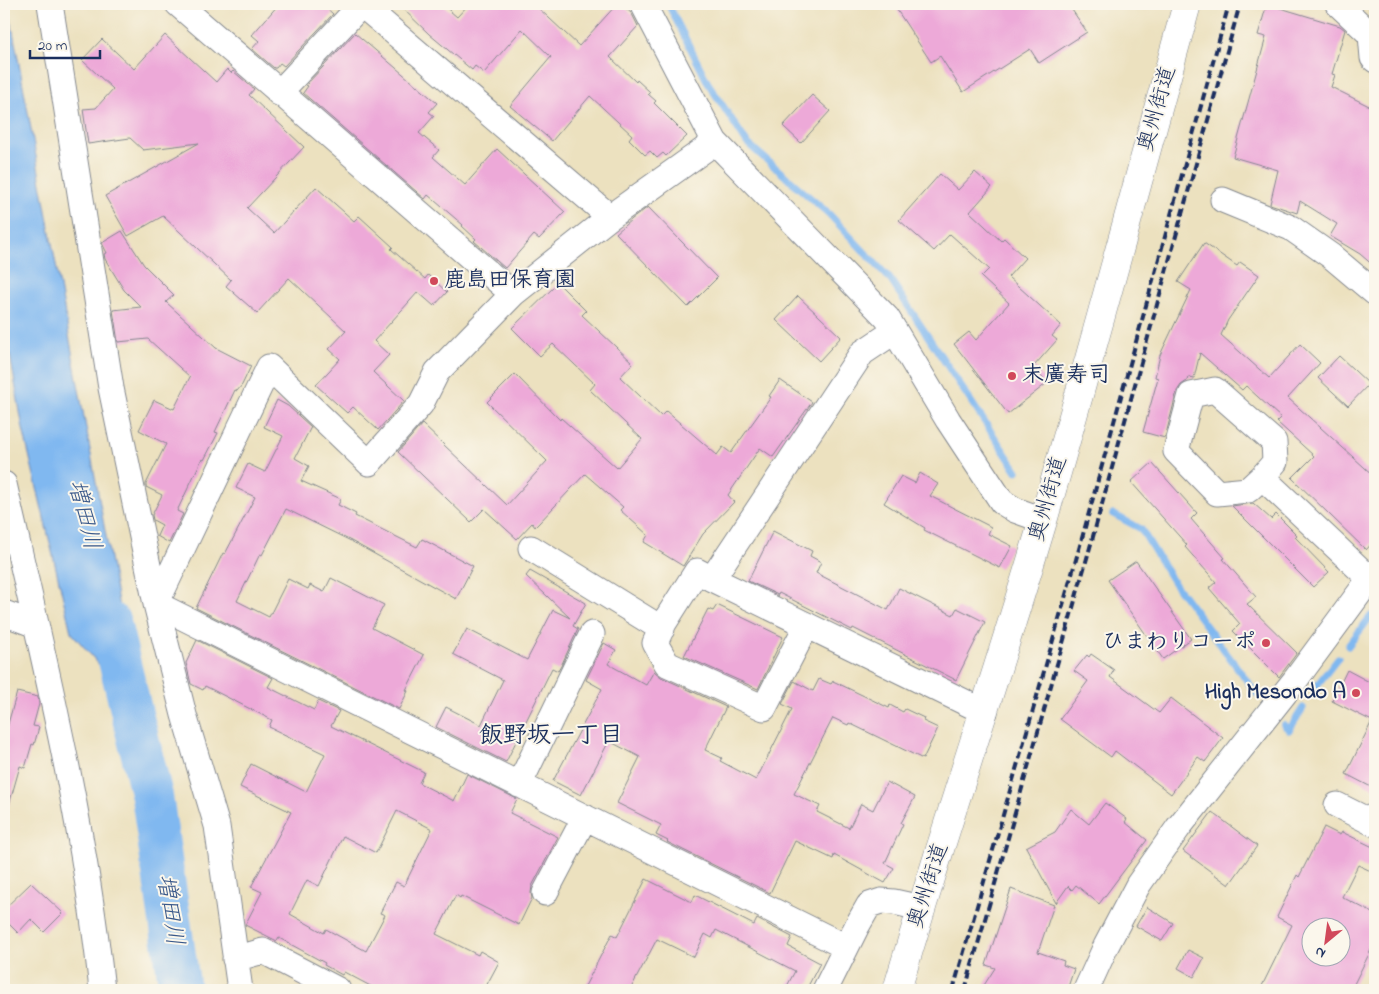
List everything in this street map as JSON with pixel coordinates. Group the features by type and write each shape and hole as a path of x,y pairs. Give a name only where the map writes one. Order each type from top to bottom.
{"main road":[{"name":"奥州街道","path":"897,990 921,908 985,712 1043,520 1187,4"}],"street":[{"path":"50,4 111,388 156,604 184,715 218,826 240,990"},
{"path":"178,4 513,294"},
{"path":"279,93 362,4 610,217"},
{"path":"643,4 715,142 887,318 948,420 1002,502 1015,510 1043,520"},
{"path":"1338,4 1371,35 1373,58 1375,60"},
{"path":"156,604 269,368 369,463 421,404 437,372 513,294 610,217 715,142"},
{"path":"1223,200 1290,228 1331,256 1375,294"},
{"path":"712,579 862,353 895,331"},
{"path":"1086,990 1106,946 1138,885 1178,828 1370,587 1262,477"},
{"path":"4,484 80,830 102,990"},
{"path":"531,548 662,628"},
{"path":"806,625 764,708 667,664 655,643 662,628 697,571 985,712"},
{"path":"156,604 846,947"},
{"path":"4,613 36,625"},
{"path":"520,784 592,634"},
{"path":"1337,805 1375,824"},
{"path":"546,893 585,817"},
{"path":"825,990 869,905 881,901 921,908"},
{"path":"235,959 263,951 338,990"}],"water":[{"path":"4,4 8,4 133,683 108,675 71,632 23,429 4,320"}],"building":[{"path":"279,4 322,4 333,14 284,66 280,63 274,68 252,49 259,41 252,35"},
{"path":"398,4 442,4 457,17 469,4 534,4 579,46 617,4 621,4 632,14 638,26 610,57 636,82 637,80 650,92 648,94 656,101 654,103 687,136 666,156 663,153 657,158 650,151 645,155 629,139 632,135 590,96 552,141 510,106 551,57 522,29 484,73 475,66 472,70 429,34"},
{"path":"893,4 1068,4 1087,32 1039,63 1030,49 963,92 940,56 931,62"},
{"path":"1267,4 1340,26 1345,30 1332,74 1335,75 1331,87 1375,109 1375,267 1360,254 1330,236 1337,224 1300,201 1297,213 1270,204 1278,170 1233,157 1266,37 1258,35"},
{"path":"355,33 437,103 429,112 434,116 419,133 439,150 433,157 465,185 497,149 565,212 539,239 534,235 505,268 474,241 476,239 463,225 428,195 425,199 303,93 308,86 306,85"},
{"path":"165,35 216,82 227,69 231,73 233,71 254,89 249,95 304,147 247,208 274,233 316,187 354,221 359,216 393,247 391,249 425,279 428,275 447,292 434,306 418,292 374,341 389,355 373,372 404,401 378,430 353,407 347,413 316,385 340,359 329,349 346,331 289,278 257,313 226,286 231,280 163,216 128,236 105,196 199,143 143,150 130,138 88,144 83,109 96,108 113,89 82,60 102,39 134,69"},
{"path":"812,95 830,111 801,143 783,126"},
{"path":"975,172 992,187 970,212 1001,241 1004,238 1025,258 1008,277 1061,325 1052,336 1057,340 1034,366 1047,383 1008,414 954,344 969,332 976,340 1009,303 981,277 989,269 950,234 934,251 899,220 940,174 958,190"},
{"path":"648,207 717,278 688,307 616,233"},
{"path":"122,231 144,265 174,295 166,302 216,348 251,366 242,385 237,391 235,390 215,432 218,433 204,460 202,459 177,511 183,514 169,543 157,536 162,525 153,520 152,515 162,495 146,487 166,444 139,430 154,400 174,409 190,377 148,339 118,342 113,310 141,307 124,290 105,259 104,254 107,253 102,243"},
{"path":"1204,243 1237,266 1240,262 1259,275 1228,320 1221,335 1269,378 1300,344 1320,363 1288,398 1375,477 1375,540 1366,550 1292,478 1314,456 1277,422 1281,418 1246,386 1242,390 1200,353 1194,378 1188,377 1187,381 1177,391 1165,438 1143,432 1158,378 1155,377 1160,355 1191,290 1178,282"},
{"path":"558,283 586,311 582,315 633,363 620,377 661,416 666,411 717,455 723,447 731,453 771,397 769,396 780,380 812,402 773,457 760,448 728,495 734,502 703,534 683,566 644,542 648,535 620,510 623,507 585,474 535,527 532,523 517,539 484,509 471,522 398,452 422,424 507,505 547,461 487,402 515,374 560,420 561,418 617,468 642,439 590,390 595,384 553,344 540,356 512,328"},
{"path":"798,296 841,337 819,361 776,320"},
{"path":"1339,356 1369,384 1348,406 1318,378"},
{"path":"277,400 288,406 311,427 295,458 309,466 301,481 341,499 338,505 356,514 355,516 417,547 422,539 473,566 456,599 351,541 286,509 262,555 260,554 237,601 269,617 288,579 308,589 310,585 324,592 331,578 384,605 372,628 424,655 406,690 408,691 399,709 196,608 223,553 225,554 255,497 236,488 248,464 265,472 283,436 264,427"},
{"path":"1152,463 1197,513 1191,519 1256,597 1247,604 1297,653 1279,677 1233,631 1240,624 1209,588 1216,582 1185,547 1187,545 1131,482"},
{"path":"920,473 938,484 930,496 991,527 988,534 1012,546 1000,568 924,530 925,528 884,503 901,476 915,483"},
{"path":"1253,503 1271,519 1276,514 1329,572 1313,587 1232,506"},
{"path":"773,531 812,551 810,556 821,562 816,573 888,610 899,588 953,615 957,608 985,622 956,680 853,628 852,630 779,593 778,595 748,581"},
{"path":"1136,561 1191,639 1163,659 1108,580"},
{"path":"530,571 586,603 573,626 578,629 561,666 558,671 552,668 506,762 436,727 446,707 481,725 503,680 453,654 467,629 527,660 553,610 570,618 526,576"},
{"path":"717,605 783,637 758,689 684,656 708,609 713,611"},
{"path":"197,640 273,678 268,687 314,710 318,701 339,711 331,726 424,772 419,783 454,801 467,774 517,799 510,813 558,837 532,886 532,898 519,925 456,895 436,934 478,955 480,951 499,962 484,990 378,990 344,972 342,975 324,965 325,963 279,938 277,941 245,925 262,892 251,887 291,812 240,787 251,764 306,792 325,754 269,727 272,720 205,686 203,690 191,684 186,663","holes":["397,811 432,829 404,886 396,882 380,913 385,915 366,951 326,929 324,933 290,914 307,880 319,886 343,836 376,853"]},
{"path":"604,643 616,650 608,664 646,685 654,671 661,677 726,707 705,750 722,758 720,761 756,780 792,709 782,704 794,681 813,691 819,679 831,684 833,681 889,708 890,705 903,712 905,709 924,718 923,721 938,728 923,759 849,723 848,725 833,718 794,794 820,806 817,812 849,828 861,804 873,810 887,782 915,797 901,823 903,824 885,863 894,868 885,883 834,855 833,859 795,841 770,893 667,842 656,835 661,825 617,803 640,757 609,741 581,795 553,781 602,689 586,680"},
{"path":"1091,654 1114,670 1110,677 1159,713 1171,698 1223,738 1205,762 1198,757 1171,794 1115,751 1111,757 1060,719 1088,681 1074,671 1087,655 1089,657"},
{"path":"1347,670 1375,685 1375,789 1346,774 1372,721 1332,701"},
{"path":"17,692 38,697 39,704 33,726 39,727 25,768 20,766 9,805 4,804 4,738"},
{"path":"1105,803 1127,819 1125,822 1147,840 1099,904 1076,885 1072,890 1068,886 1056,903 1026,847 1055,832 1071,809 1089,824"},
{"path":"1212,812 1257,846 1229,885 1183,851"},
{"path":"1324,827 1340,835 1342,832 1375,848 1375,873 1358,865 1342,897 1375,914 1375,942 1351,990 1260,990 1292,925 1277,917 1297,875 1299,877"},
{"path":"646,879 692,902 695,895 754,925 757,919 792,937 788,946 820,963 806,990 785,990 795,971 716,930 712,938 705,934 694,957 657,939 630,990 583,990 612,934 617,937"},
{"path":"31,883 63,913 44,932 31,919 18,933 4,919 4,909"},
{"path":"1011,889 1054,905 1038,952 1064,961 1063,965 1074,969 1067,990 981,990 995,968 986,965"},
{"path":"1147,907 1173,923 1162,941 1136,926"},
{"path":"1188,950 1204,958 1194,977 1178,968"}],"waterway":[{"path":"668,4 708,83 747,143 829,214 890,279 1017,471"},
{"path":"1113,514 1141,529 1174,583 1257,694"},
{"path":"1348,646 1371,616"},
{"name":"増田川","path":"110,623 152,796 180,990"},
{"path":"1314,689 1338,658"},
{"path":"1284,725 1289,730 1303,708"}],"railway":[{"path":"953,990 1079,549 1229,4"},
{"path":"965,990 1089,551 1240,4"}],"place":[{"name":"鹿島田保育園","path":"434,281"},
{"name":"末廣寿司","path":"1012,376"},
{"name":"ひまわりコーポ","path":"1266,643"},
{"name":"High Mesondo A","path":"1356,693"}],"district":[{"name":"飯野坂一丁目","path":"551,736"}]}
